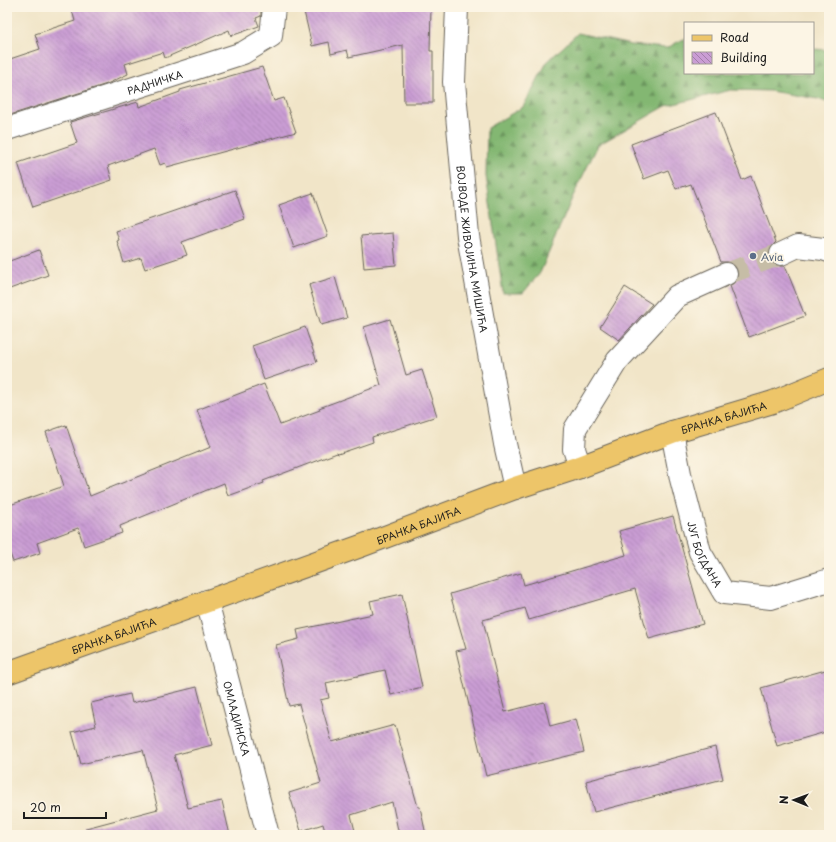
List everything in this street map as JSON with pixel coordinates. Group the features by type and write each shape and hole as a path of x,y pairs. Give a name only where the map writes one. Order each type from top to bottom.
{"main road":[{"name":"БРАНКА БАЈИЋА","path":"7,673 361,546 514,488 580,467 672,432 772,402 829,379"}],"street":[{"name":"РАДНИЧКА","path":"7,129 243,53 271,36 274,7"},
{"name":"ВОЈВОДЕ ЖИВОЈИНА МИШИЋА","path":"457,7 454,82 468,236 514,488"},
{"path":"781,254 798,246 823,248 829,251"},
{"path":"580,467 574,449 576,429 617,361 676,296 726,274"},
{"name":"ЈУГ БОГДАНА","path":"672,432 682,484 700,552 724,593 771,598 829,580"},
{"name":"ОМЛАДИНСКА","path":"207,601 268,835"}],"green space":[{"path":"578,33 631,45 667,48 684,39 684,74 814,74 814,49 829,50 829,103 818,99 770,91 731,90 666,106 598,145 573,196 540,273 523,293 503,293 486,176 487,128 523,107 547,62"}],"building":[{"path":"71,7 261,7 261,16 256,18 259,26 231,36 229,30 165,58 163,52 125,64 128,74 107,84 7,116 7,60 40,49 35,34 75,21"},
{"path":"303,7 431,7 430,51 433,51 433,103 404,103 403,45 349,57 347,50 331,54 329,42 312,46"},
{"path":"262,67 274,101 284,98 296,132 167,167 165,163 160,165 154,149 108,166 112,180 33,207 18,163 77,143 70,122 138,102 139,107 180,92 180,90"},
{"path":"716,112 742,180 751,176 776,242 771,247 769,253 770,259 774,264 785,266 805,316 749,337 730,286 736,281 738,269 733,264 721,262 691,184 676,189 668,170 644,179 631,144"},
{"path":"235,190 245,219 182,242 187,255 145,269 141,258 124,263 117,241 119,240 116,231"},
{"path":"313,193 328,236 294,248 279,205"},
{"path":"393,233 396,265 364,268 361,236"},
{"path":"39,250 48,275 7,290 7,262"},
{"path":"335,277 347,318 321,325 309,285"},
{"path":"625,287 652,304 619,340 600,327"},
{"path":"390,319 406,375 422,370 437,416 372,437 373,442 338,454 337,453 228,496 224,483 120,526 122,533 84,546 78,528 37,543 40,553 13,562 7,545 7,506 64,486 46,432 66,425 90,496 211,447 197,410 264,384 280,425 320,410 319,408 381,385 364,327"},
{"path":"305,327 317,362 264,380 252,346"},
{"path":"673,516 703,624 649,639 635,589 529,620 525,608 483,620 505,712 544,702 550,726 576,719 584,752 486,776 456,651 466,649 450,594 521,573 524,585 626,555 619,531"},
{"path":"402,594 422,687 391,695 385,670 326,683 329,698 320,700 332,742 395,725 418,807 420,807 426,835 399,835 392,802 351,815 356,835 326,835 323,824 301,831 289,793 321,783 299,704 289,706 276,645 299,639 297,630 373,614 370,601"},
{"path":"829,669 829,731 777,746 761,688"},
{"path":"197,687 212,745 174,755 188,808 222,801 230,835 87,835 86,828 158,809 143,750 81,764 72,732 96,726 91,703 130,694 132,703"},
{"path":"715,747 723,779 594,812 586,781"}],"tunnel":[{"path":"726,274 781,254"}],"place":[{"name":"Avia","path":"753,256"}]}
